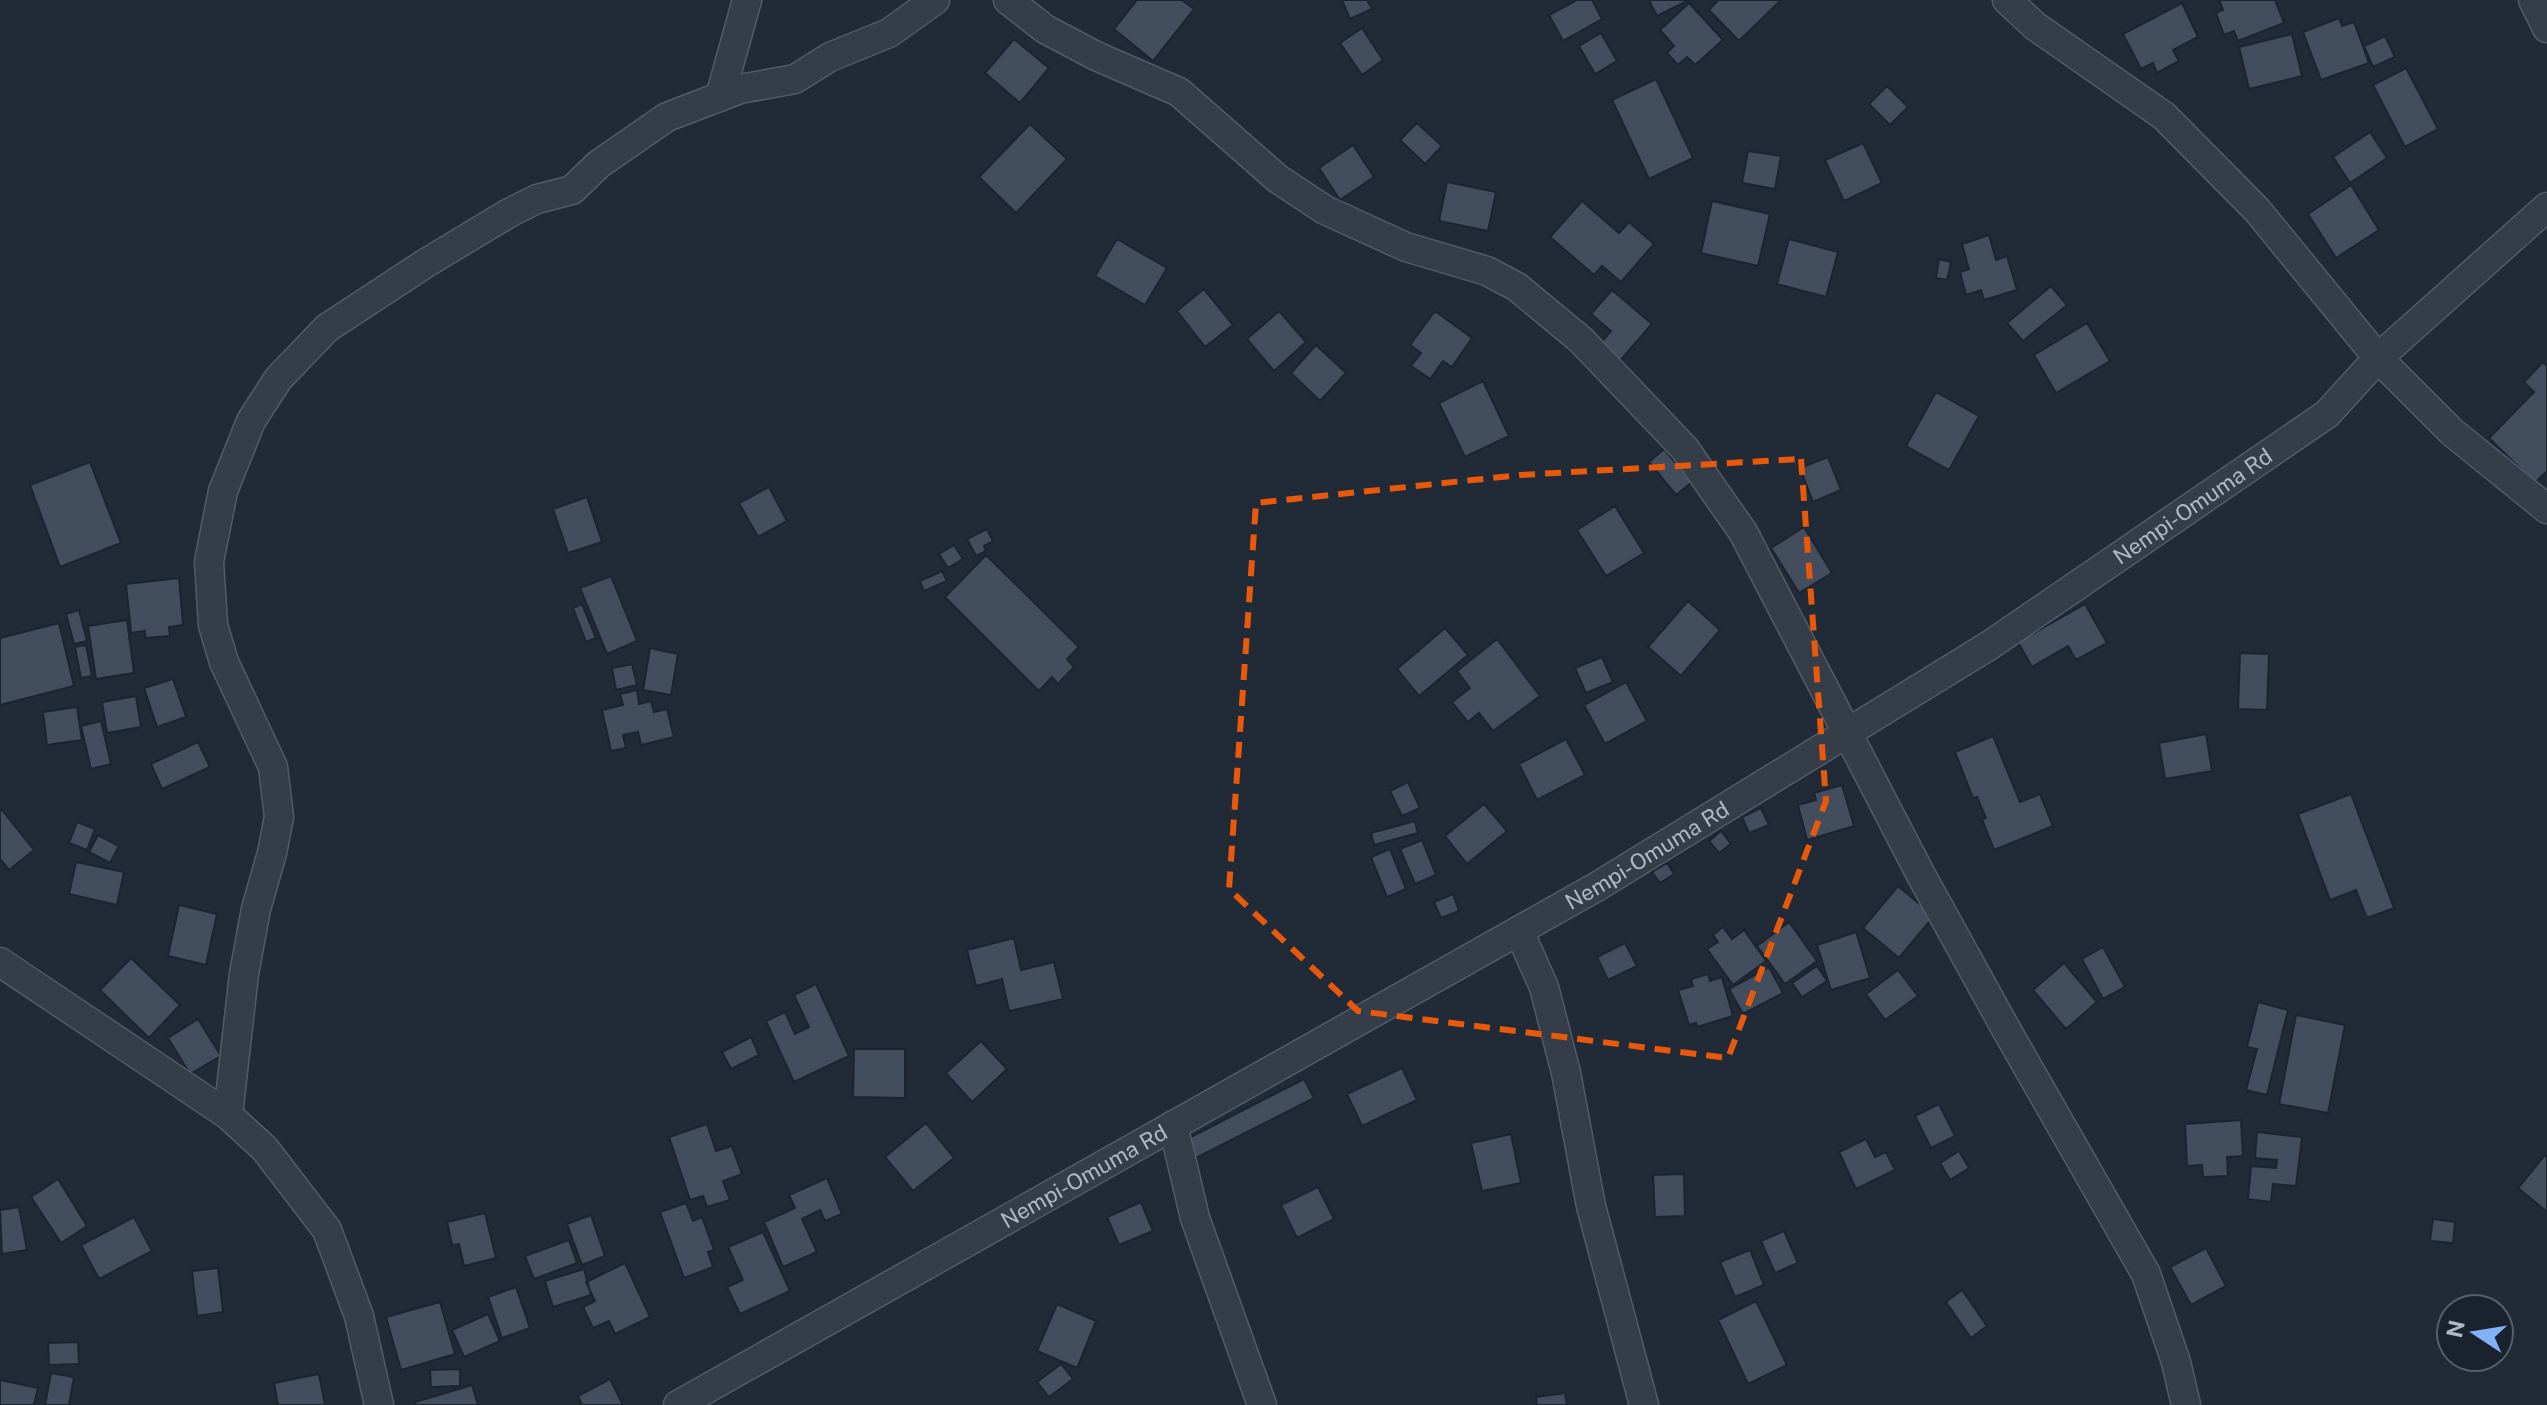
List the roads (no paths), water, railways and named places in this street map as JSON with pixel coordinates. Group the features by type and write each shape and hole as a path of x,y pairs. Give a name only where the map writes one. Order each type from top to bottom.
{"street":[{"path":"720,97 747,0"},
{"path":"228,1115 244,974 256,909 279,817 273,767 224,662 213,625 209,562 223,491 251,421 278,379 327,328 426,263 537,199 572,190 599,164 667,117 740,89 795,79 830,57 889,33 935,0"},
{"path":"1008,0 1058,36 1179,92 1278,179 1325,210 1406,247 1487,271 1507,282 1581,340 1685,449 1743,532 2006,1029 2146,1274 2176,1362 2186,1405"},
{"path":"2007,0 2035,26 2164,116 2257,210 2378,358 2452,432 2547,509"},
{"path":"2533,0 2547,28"},
{"name":"Nempi-Omuma Rd","path":"678,1405 1598,886 1990,645 2327,414 2378,358 2547,207"},
{"path":"1519,931 1544,987 1566,1073 1591,1206 1644,1405"},
{"path":"0,962 228,1115 265,1149 327,1230 359,1316 379,1405"},
{"path":"1173,1125 1195,1218 1262,1405"}]}
